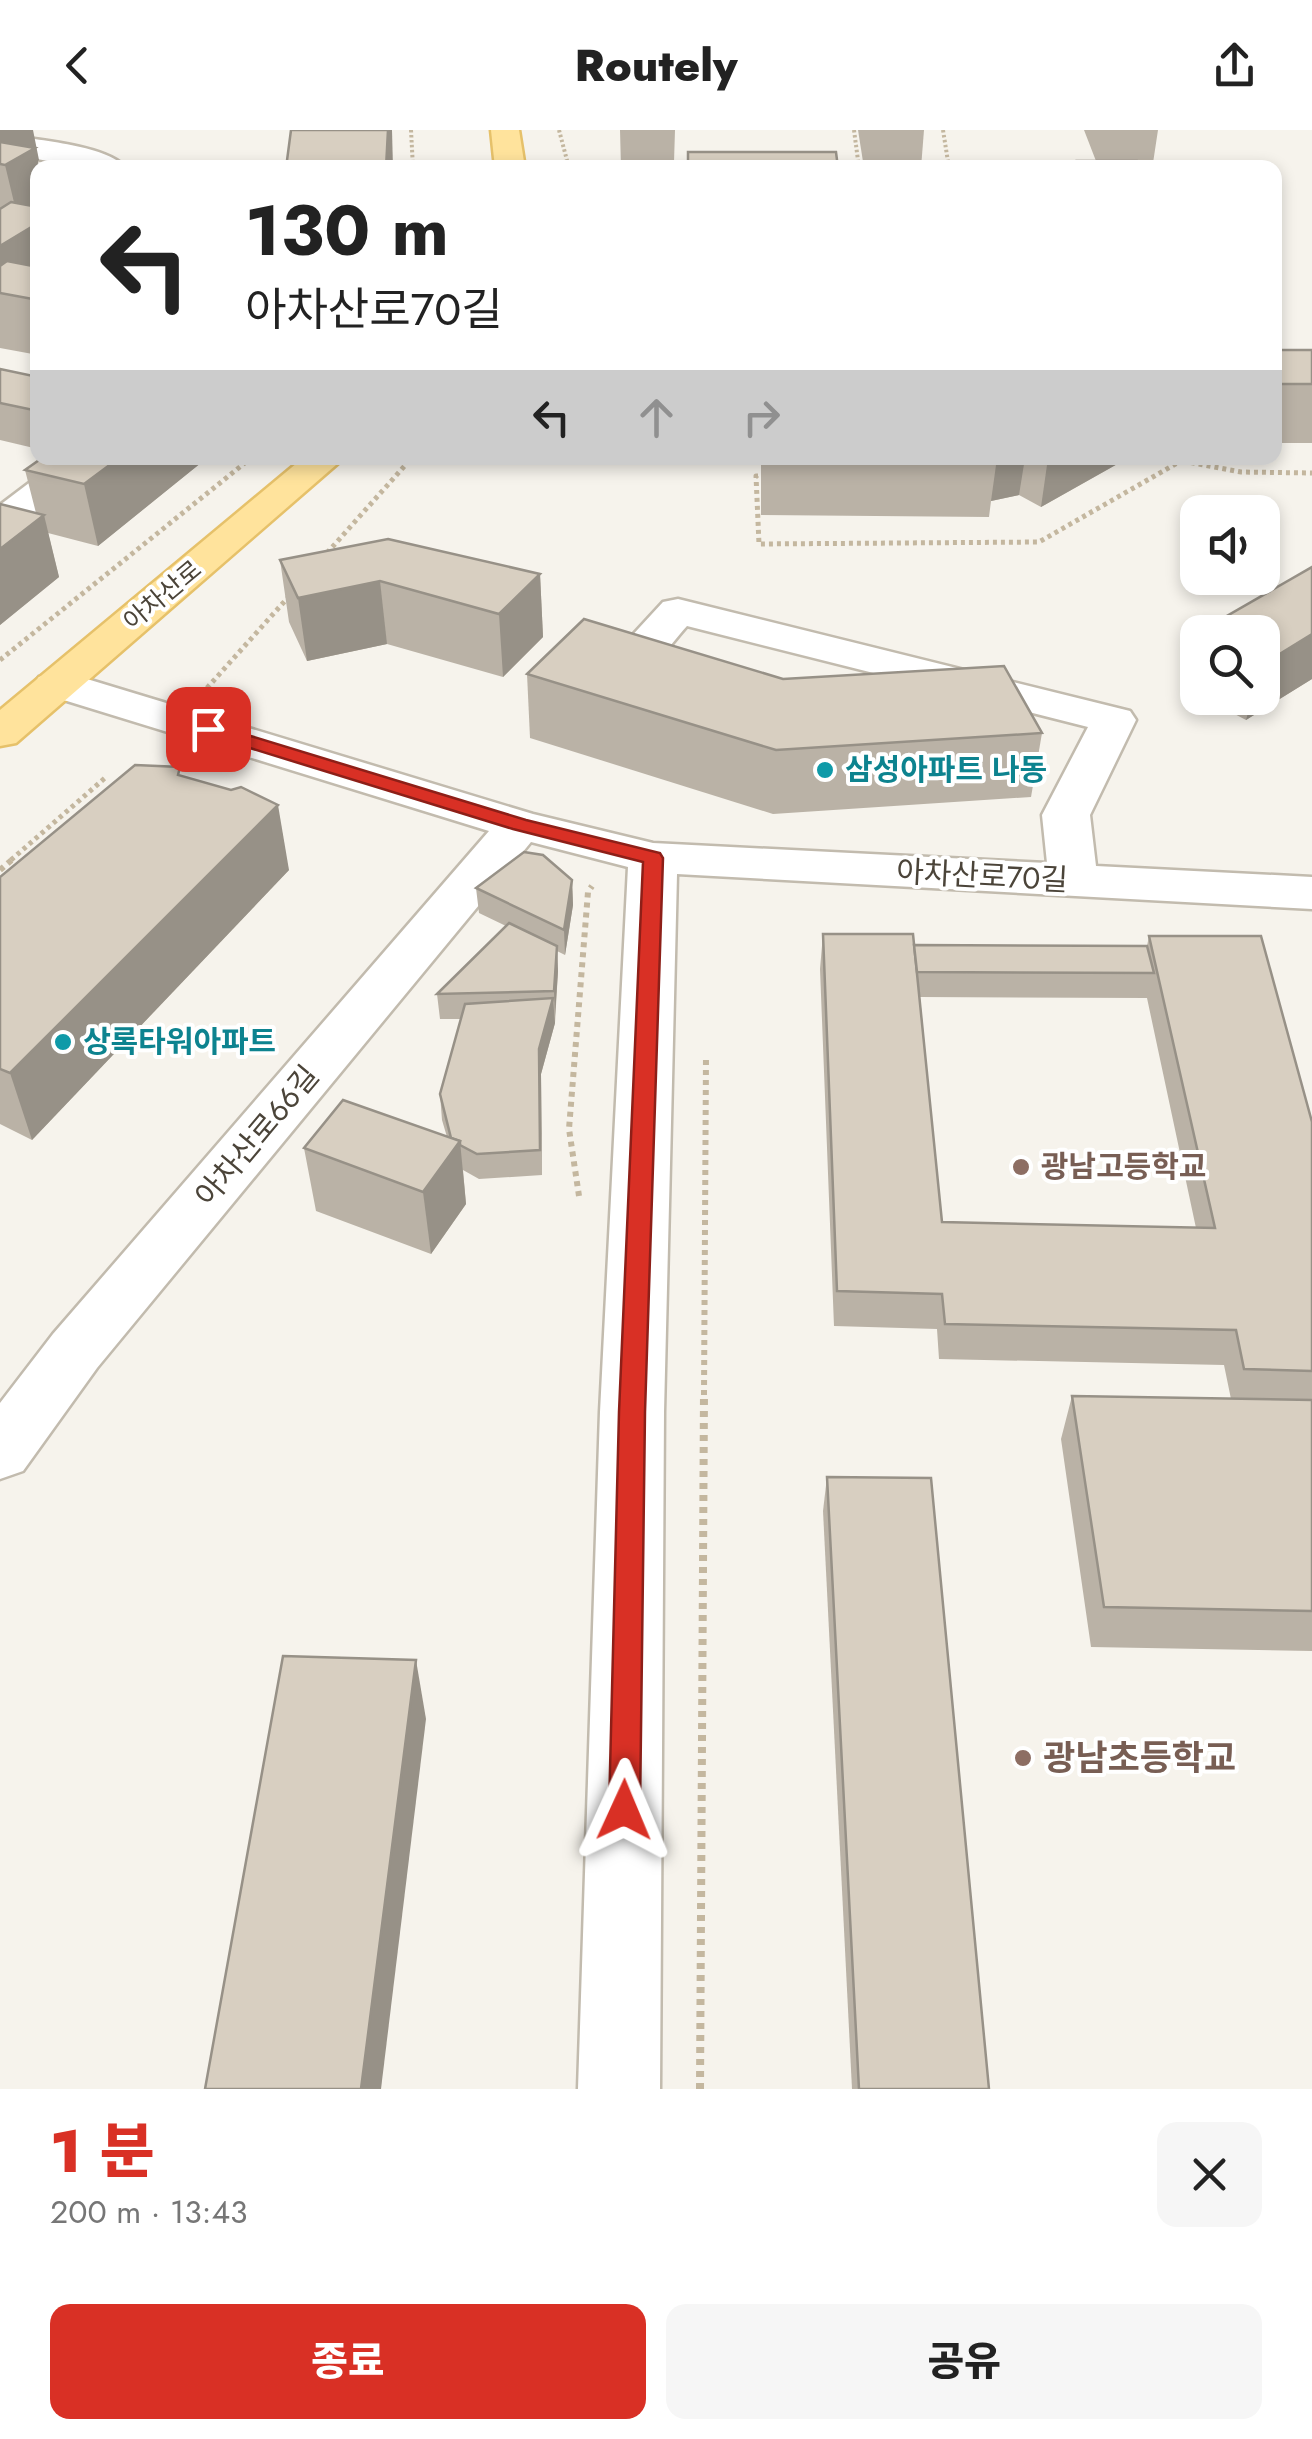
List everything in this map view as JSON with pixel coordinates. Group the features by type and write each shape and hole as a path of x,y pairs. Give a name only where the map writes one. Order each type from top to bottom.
{"main road":[{"path":"505,130 509,160"},
{"name":"아차산로","path":"0,733 316,465"}],"street":[{"path":"0,143 74,160"},
{"path":"0,524 77,465"},
{"path":"631,662 678,611 795,657 1114,720 1066,815 1073,881"},
{"name":"아차산로70길","path":"54,686 122,703 520,825 653,858 1312,893"},
{"name":"아차산로66길","path":"0,1452 75,1351 520,825"},
{"path":"618,2089 632,1412 653,858"}],"path":[{"path":"411,130 413,160"},
{"path":"559,130 567,160"},
{"path":"854,130 858,160"},
{"path":"944,130 948,160"},
{"path":"0,660 242,465"},
{"path":"318,563 405,465"},
{"path":"774,476 756,476 758,544 1039,542 1174,465"},
{"path":"1210,465 1241,472 1312,473"},
{"path":"200,694 292,592"},
{"path":"0,870 104,778"},
{"path":"700,2089 706,1046"}],"building":[{"path":"291,130 388,130 386,160 287,160"},
{"path":"0,142 35,148 5,165 0,164"},
{"path":"688,152 836,152 837,160 688,160"},
{"path":"11,202 30,206 30,228 0,246 0,209"},
{"path":"7,261 30,265 30,299 0,293 0,266"},
{"path":"1282,350 1312,350 1312,384 1282,384"},
{"path":"0,369 30,375 30,409 0,403"},
{"path":"32,465 110,465 84,484 25,470"},
{"path":"0,504 44,515 0,549"},
{"path":"388,539 540,574 499,614 380,581 298,598 280,560"},
{"path":"1312,567 1312,634 1280,654 1280,615 1229,615 1263,595 1280,595 1280,585"},
{"path":"584,619 783,679 1004,666 1042,733 776,750 527,674"},
{"path":"135,765 180,767 178,775 231,790 241,787 278,805 10,1073 0,1069 0,877"},
{"path":"524,852 543,855 572,880 564,930 476,888"},
{"path":"509,923 557,946 554,991 437,994"},
{"path":"823,934 913,934 942,1222 1215,1228 1149,936 1261,936 1312,1122 1312,1371 1244,1369 1236,1330 945,1324 942,1294 837,1291"},
{"path":"914,945 1147,946 1154,973 917,972"},
{"path":"553,998 539,1049 540,1150 477,1154 460,1145 460,1141 451,1138 440,1094 465,1004"},
{"path":"343,1100 460,1141 423,1192 304,1148"},
{"path":"1072,1396 1312,1400 1312,1611 1104,1607"},
{"path":"827,1477 931,1478 989,2089 859,2089"},
{"path":"283,1656 416,1660 361,2089 205,2089"}],"place":[{"name":"삼성아파트 나동","path":"825,770"},
{"name":"상록타워아파트","path":"63,1042"},
{"name":"광남고등학교","path":"1021,1167"},
{"name":"광남초등학교","path":"1023,1758"}],"route":[{"path":"208,729 520,825 653,858 632,1412 624,1810"}]}
